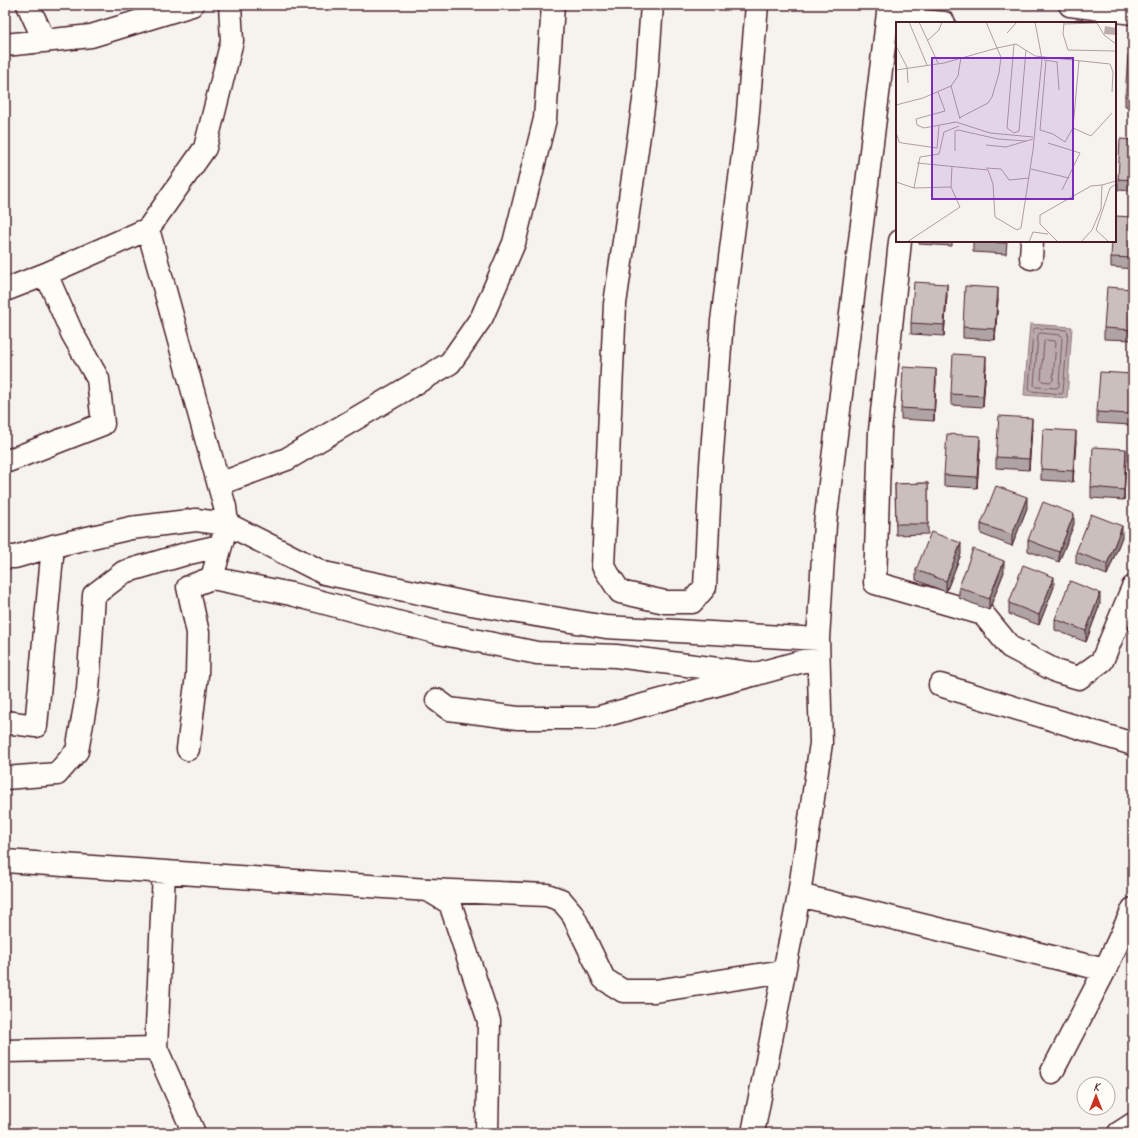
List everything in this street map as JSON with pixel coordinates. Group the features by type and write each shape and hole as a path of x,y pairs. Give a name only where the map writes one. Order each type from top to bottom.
{"street":[{"path":"28,5 44,40"},
{"path":"5,45 92,36 192,5"},
{"path":"5,290 46,274 148,229 206,148 232,41 230,5"},
{"path":"219,484 287,460 450,363 482,316 514,243 545,119 553,5"},
{"path":"652,5 646,86 615,304 603,566 620,592 665,602 692,602 705,587 711,465 722,321 747,123 757,5"},
{"path":"1070,5 1133,13"},
{"path":"753,1133 799,895 821,743 818,648 825,524 889,7 930,22"},
{"path":"148,229 225,507 227,524 212,578"},
{"path":"900,242 880,431 875,583 983,614 1010,647 1058,672 1079,678 1102,662 1133,587"},
{"path":"5,462 103,424 98,380 72,333 46,274"},
{"path":"5,557 15,556 131,528 196,520 227,524 324,573 471,604 606,627 818,648"},
{"path":"5,722 36,726 54,546"},
{"path":"5,778 57,774 77,751 88,690 94,595 124,572 189,553 220,546"},
{"path":"188,749 197,675 198,633 188,587 212,578 291,594 440,633 537,653 616,656 757,674"},
{"path":"437,700 449,709 518,718 596,718 757,674 818,648"},
{"path":"940,685 1133,744"},
{"path":"5,861 428,890 547,895 561,900 572,913 604,980 623,991 655,991 784,971"},
{"path":"164,872 156,1048 194,1133"},
{"path":"428,890 450,903 489,1021 487,1133"},
{"path":"799,895 1105,970"},
{"path":"1052,1072 1105,970 1133,909"},
{"path":"5,1051 156,1048"},
{"path":"1119,1133 1133,1124"}],"water":[{"path":"1030,324 1072,327 1067,398 1024,395"}],"building":[{"path":"1128,55 1133,55 1133,96 1125,96"},
{"path":"1120,139 1133,140 1133,180 1118,179"},
{"path":"1116,216 1133,217 1133,258 1111,257 1112,242 1116,242"},
{"path":"914,282 947,284 944,325 911,323"},
{"path":"965,286 998,288 995,329 963,327"},
{"path":"1107,287 1133,289 1133,330 1104,328"},
{"path":"953,354 986,356 983,396 951,394"},
{"path":"903,367 936,369 934,410 901,408"},
{"path":"1100,372 1133,374 1130,414 1097,412"},
{"path":"999,416 1032,418 1029,459 996,457"},
{"path":"1043,429 1076,431 1073,471 1041,469"},
{"path":"947,434 980,436 977,477 944,475"},
{"path":"1093,447 1126,449 1124,490 1091,487"},
{"path":"928,483 928,524 896,524 895,484"},
{"path":"996,486 1027,497 1012,535 981,524"},
{"path":"1043,502 1074,514 1059,552 1028,540"},
{"path":"1091,514 1122,526 1107,564 1076,552"},
{"path":"931,532 961,543 946,581 916,570"},
{"path":"973,549 1004,561 989,599 959,587"},
{"path":"1023,565 1054,577 1039,615 1009,603"},
{"path":"1070,581 1100,593 1086,631 1055,619"}]}
